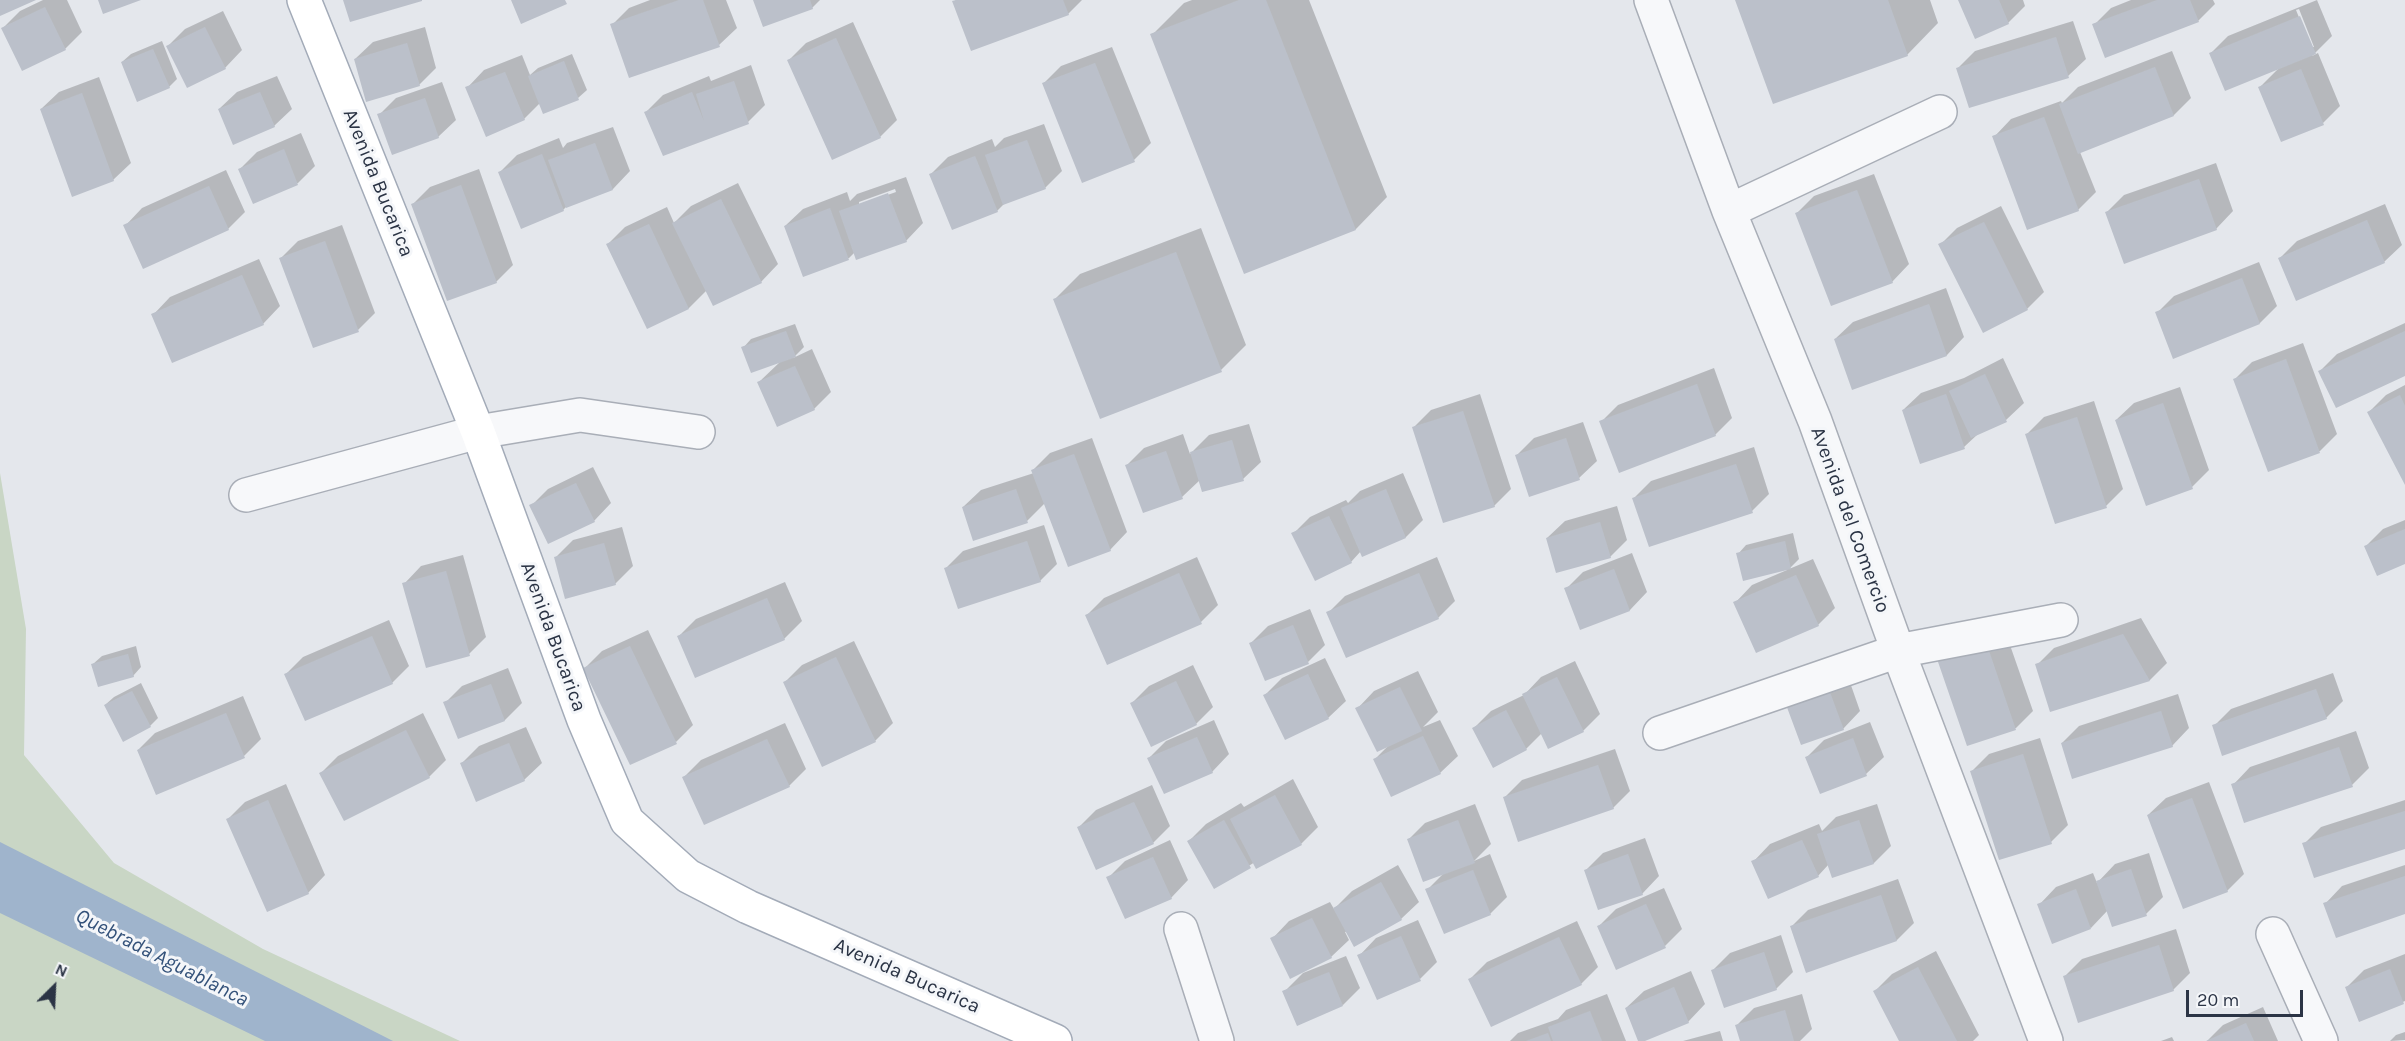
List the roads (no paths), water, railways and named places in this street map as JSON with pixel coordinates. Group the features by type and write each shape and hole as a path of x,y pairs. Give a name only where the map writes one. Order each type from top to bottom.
{"main road":[{"name":"Avenida Bucarica","path":"304,0 478,432 584,720 627,821 688,876 748,907 1055,1041"}],"street":[{"name":"Avenida del Comercio","path":"1652,0 1729,211 1815,421 1898,651 2046,1041"},
{"path":"1729,211 1940,112"},
{"path":"246,495 478,432 580,415 698,432"},
{"path":"1660,733 1898,651 2061,620"},
{"path":"1181,929 1217,1041"},
{"path":"2273,934 2321,1041"}],"water":[{"name":"Quebrada Aguablanca","path":"0,842 393,1041 265,1041 0,913"}]}
